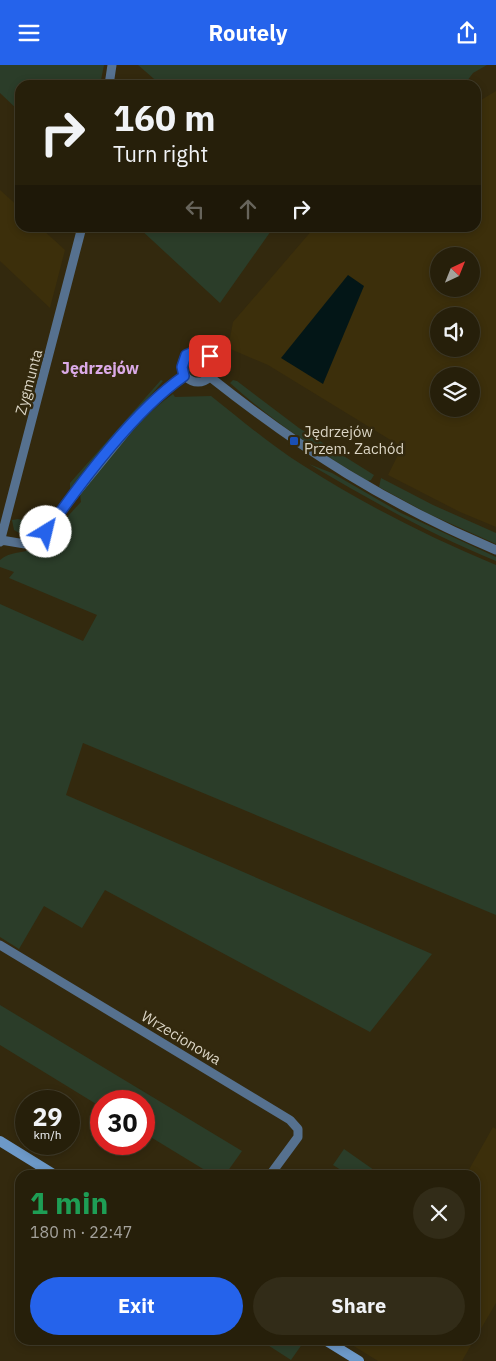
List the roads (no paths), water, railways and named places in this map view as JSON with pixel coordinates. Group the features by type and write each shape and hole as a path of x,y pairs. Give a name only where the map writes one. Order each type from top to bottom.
{"street":[{"path":"110,80 112,65"},
{"name":"Zygmunta","path":"0,541 81,232"},
{"path":"198,350 207,353 213,360 214,369 210,377 197,383 184,376 182,367 184,359 190,352 198,350"},
{"path":"0,541 25,544 40,537 138,417 171,385 184,376"},
{"path":"210,377 251,411 338,470 418,515 496,550"},
{"name":"Wrzecionowa","path":"0,945 290,1120 298,1129 298,1137 274,1170"},
{"path":"0,1141 47,1170"},
{"path":"333,1345 359,1361"}],"place":[{"name":"Jędrzejów Przem. Zachód","path":"294,441"}],"district":[{"name":"Jędrzejów","path":"100,368"}]}
